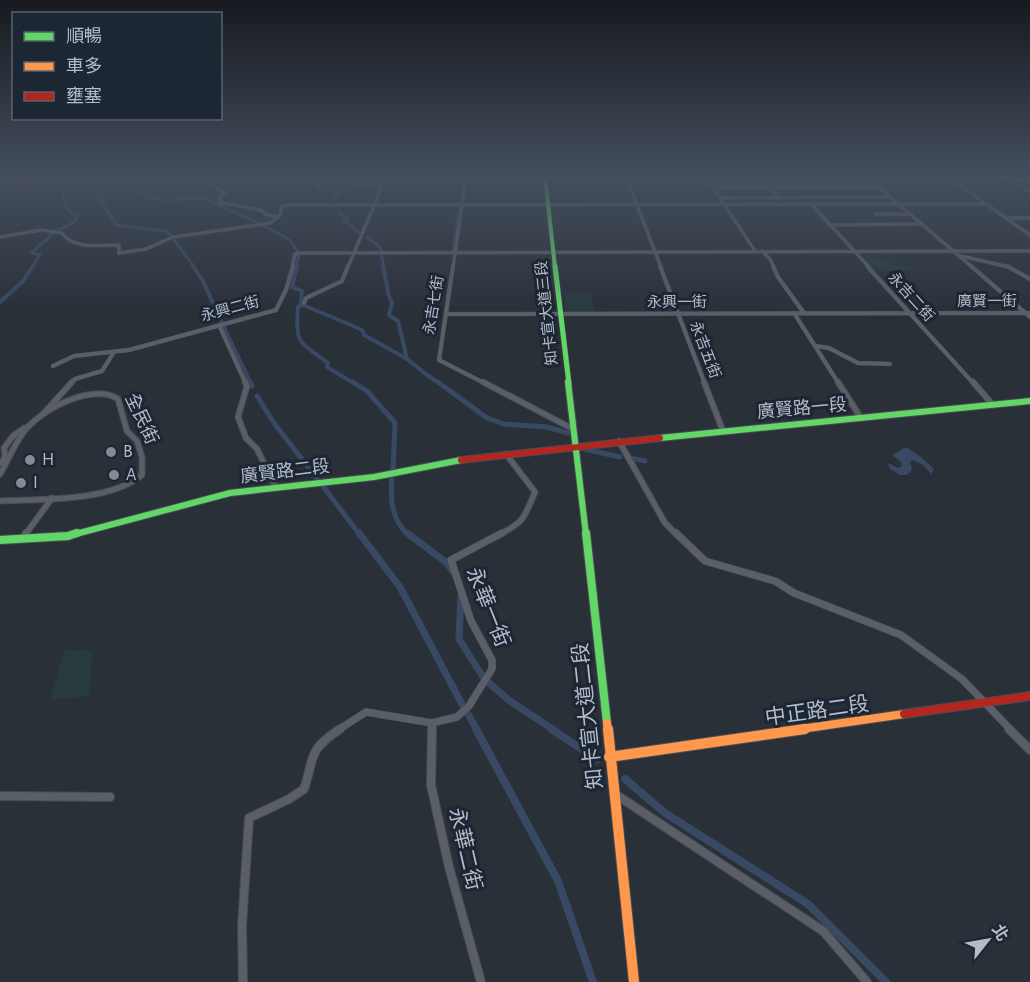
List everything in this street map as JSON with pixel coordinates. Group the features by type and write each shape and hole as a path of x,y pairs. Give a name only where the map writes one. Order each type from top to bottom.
{"street":[{"path":"0,237 48,231 62,233 64,238 72,243 119,245 119,253 146,249 173,237 271,223"},
{"path":"304,303 306,298 339,284 367,223"},
{"name":"永吉七街","path":"458,223 439,360 573,429"},
{"name":"知卡宣大道三段","path":"550,223 576,447"},
{"name":"永吉五街","path":"644,223 723,431"},
{"path":"736,223 755,251"},
{"path":"1013,223 1030,235"},
{"path":"829,225 922,224 1029,314"},
{"name":"永吉二街","path":"829,225 993,405"},
{"path":"762,251 770,259 778,277 804,313"},
{"name":"永興二街","path":"53,366 75,356 114,352 276,310 289,280 295,254 1030,251"},
{"path":"959,256 1005,265 1030,277"},
{"name":"永興一街","path":"446,314 909,313"},
{"name":"廣賢一街","path":"909,313 1029,314"},
{"path":"794,314 861,418"},
{"path":"219,325 247,386 238,417 241,426 246,438 257,449 276,488"},
{"path":"816,346 829,348 858,363 890,364"},
{"path":"0,468 5,459 4,448 9,440 45,412 75,380 102,371 114,352"},
{"name":"全民街","path":"0,474 24,431 58,404 98,394 114,395 118,399 127,431 137,441 142,457 140,479 81,497 0,501"},
{"name":"廣賢路一段","path":"576,447 1030,401"},
{"path":"619,441 665,523 705,561 775,581 794,593 901,635 962,679 1030,750"},
{"name":"廣賢路二段","path":"0,540 68,536 230,493 374,477 464,459 576,447"},
{"name":"知卡宣大道二段","path":"576,447 634,982"},
{"name":"永華一街","path":"243,982 242,926 249,818 289,800 304,789 310,759 315,751 344,725 366,712 432,723 462,714 493,666 471,621 451,560 518,525 524,519 535,492 506,454"},
{"path":"22,539 52,498"},
{"name":"中正路二段","path":"609,758 1030,696"},
{"name":"永華二街","path":"432,723 430,759 432,785 449,867 481,982"},
{"path":"613,793 823,931 867,982"},
{"path":"0,796 110,797"}],"green space":[{"path":"856,253 921,271 872,270"},
{"path":"565,293 590,293 595,314 565,313"},
{"path":"71,648 72,651 93,650 89,696 50,700 64,650"}],"water":[{"path":"906,447 934,469 931,474 923,465 913,460 910,462 912,470 907,475 900,475 890,469 888,463 898,468 902,466 901,462 892,455"}],"waterway":[{"path":"57,231 72,223"},
{"path":"115,223 116,225 166,231 172,237"},
{"path":"257,223 290,240 298,252"},
{"path":"347,223 361,234"},
{"path":"453,251 457,223"},
{"path":"32,267 40,255 31,253 55,232"},
{"path":"367,237 380,247 381,252"},
{"path":"173,238 194,267"},
{"path":"381,253 384,267"},
{"path":"296,267 299,255"},
{"path":"0,302 23,281 33,266"},
{"path":"193,266 203,281 222,323"},
{"path":"297,266 292,287 302,291 301,303"},
{"path":"383,266 388,291"},
{"path":"388,293 392,303 389,315 398,321 407,359"},
{"path":"303,304 298,307 297,319 301,341 328,363 327,367 355,384"},
{"path":"303,305 358,328 363,331 364,335 407,359"},
{"path":"223,325 251,384"},
{"path":"407,359 421,370"},
{"path":"423,372 440,384"},
{"path":"353,382 367,391 395,423 393,470"},
{"path":"438,382 487,418 504,424 547,427 568,433"},
{"path":"257,396 272,420"},
{"path":"274,423 318,480"},
{"path":"584,449 620,457"},
{"path":"630,458 645,461"},
{"path":"392,475 391,492 395,516 407,533"},
{"path":"322,485 360,535"},
{"path":"359,533 400,587 464,708"},
{"path":"407,533 447,563 453,572"},
{"path":"461,597 459,639 483,677"},
{"path":"488,682 510,701 554,730"},
{"path":"468,714 477,730"},
{"path":"476,729 558,881 593,982"},
{"path":"551,729 597,759"},
{"path":"625,779 665,813 808,904 886,982"}],"traffic: fast":[{"path":"550,223 607,723"},
{"path":"660,438 1030,401"},
{"path":"0,540 68,536 121,520 230,493 374,477 461,460"}],"traffic: slow":[{"path":"609,757 904,714"},
{"path":"607,723 634,982"}],"traffic: jam":[{"path":"461,460 660,438"},
{"path":"904,714 1030,696"}],"place":[{"name":"B","path":"111,452"},
{"name":"H","path":"30,460"},
{"name":"A","path":"114,475"},
{"name":"I","path":"21,483"}]}
